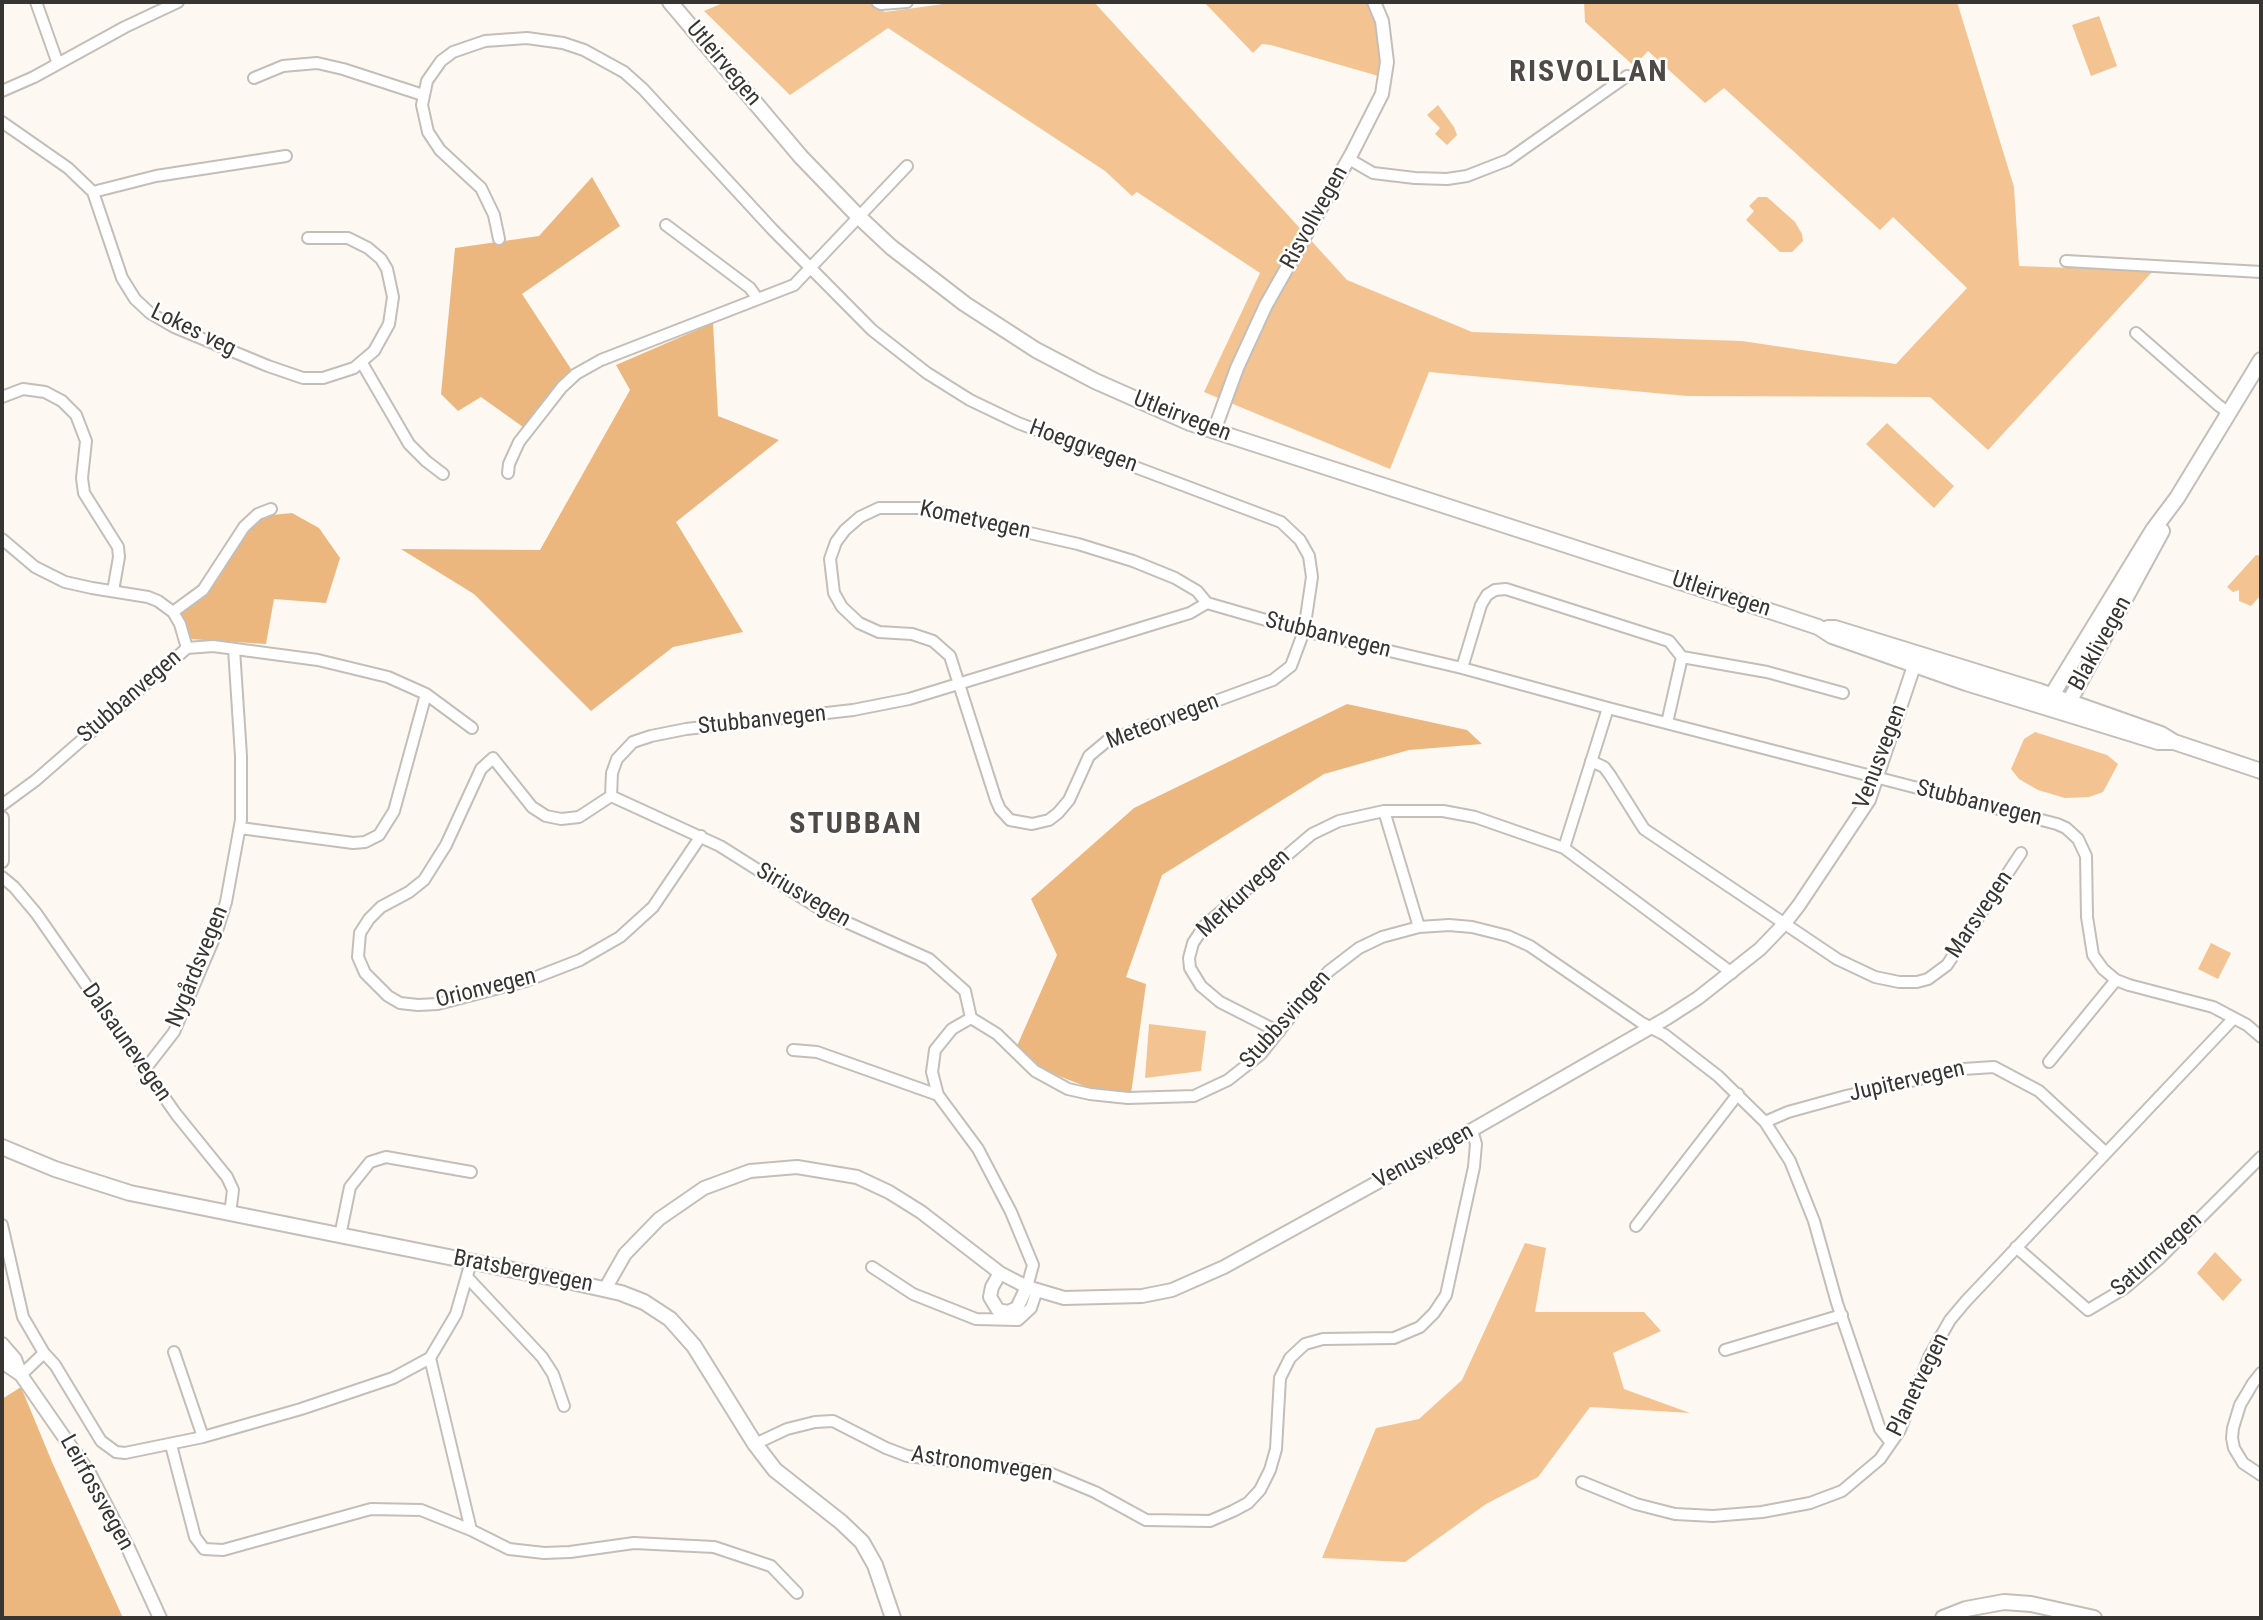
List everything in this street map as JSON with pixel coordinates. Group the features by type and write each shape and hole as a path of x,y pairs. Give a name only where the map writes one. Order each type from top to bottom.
{"main road":[{"name":"Utleirvegen","path":"670,2 801,157 858,216 939,285 1036,350 1114,390 1214,431 1818,627 1835,628 2054,711 2158,742 2174,742"},
{"name":"Blaklivegen","path":"2177,498 2161,534 2069,702 2054,711 2052,695 2261,360"},
{"name":"Utleirvegen","path":"1916,659 2052,695 2161,734 2174,742 2261,771"},
{"name":"Bratsbergvegen","path":"2,1147 104,1186 164,1201 605,1289 645,1302 680,1329 775,1470 862,1542 875,1565 893,1618"},
{"path":"1943,1618 1966,1609 2004,1602 2031,1604 2094,1618"}],"street":[{"path":"36,2 58,64"},
{"path":"2,91 178,2"},
{"path":"877,2 906,2"},
{"name":"Risvollvegen","path":"1214,431 1237,368 1266,304 1349,159 1382,94 1387,62 1382,22 1374,2"},
{"name":"Hoeggvegen","path":"423,95 434,69 441,61 469,45 485,41 527,38 563,43 597,56 624,72 872,330 927,373 987,409 1047,435 1281,522 1307,550 1312,567 1304,631"},
{"path":"254,78 283,66 317,63 423,95 423,115 431,139 481,188 491,207 499,239"},
{"path":"1349,159 1373,173 1415,178 1467,176 1508,160 1627,76"},
{"name":"Lokes veg","path":"2,122 68,168 93,192 122,278 135,299 159,319 268,366 303,378 331,377 362,363 379,345 389,324 393,297 389,275 381,259 355,240 337,237 308,238"},
{"path":"93,192 156,176 286,156"},
{"path":"508,473 519,442 562,387 576,374 601,360 794,285 907,166"},
{"path":"666,225 750,288 757,298"},
{"path":"2066,261 2261,272"},
{"path":"2136,332 2218,405 2230,412"},
{"path":"362,363 409,444 443,474"},
{"path":"2,397 23,389 45,391 62,401 76,415 86,441 82,478 84,494 118,547 119,557 113,591"},
{"name":"Kometvegen","path":"960,685 950,656 942,646 912,634 879,632 859,623 842,607 834,593 830,559 836,542 860,517 879,509 920,508 1078,544 1133,561 1175,578 1197,591 1208,603"},
{"path":"173,612 203,590 244,527 258,514 271,509"},
{"path":"2,539 15,552 49,575 74,584 158,601 173,612 180,624 187,648"},
{"path":"1462,668 1481,606 1487,595 1495,590 1506,589 1669,641 1682,657 1767,672 1843,693"},
{"name":"Stubbanvegen","path":"611,796 612,773 617,759 633,742 651,736 686,729 853,710 909,699 1190,613 1208,603 1304,631 1462,668 2057,824 2072,833 2086,856 2087,917 2093,955 2103,969 2116,980"},
{"name":"Meteorvegen","path":"960,685 1000,809 1010,820 1032,824 1049,820 1065,806 1084,765 1097,747 1273,680 1291,666 1304,631"},
{"name":"Stubbanvegen","path":"2,805 36,780 187,648 213,646 353,667 388,677 426,694 472,729"},
{"name":"Nygårdsvegen","path":"146,1068 174,1032 216,934 226,902 240,828 241,756 234,649"},
{"path":"1667,723 1682,657"},
{"name":"Venusvegen","path":"605,1289 625,1254 659,1219 704,1188 750,1171 797,1167 857,1177 889,1192 921,1212 1000,1273 1032,1288 1064,1298 1142,1296 1172,1290 1224,1267 1472,1130 1650,1027 1698,998 1760,949 1786,923 1864,811 1916,659"},
{"path":"240,828 353,843 365,842 379,835 394,811 426,694"},
{"path":"1564,848 1608,708"},
{"name":"Orionvegen","path":"611,796 579,817 561,819 546,816 532,807 493,758 481,769 446,845 424,880 381,908 369,919 360,933 358,957 365,973 388,996 400,1003 438,1004 526,981 590,954 621,937 653,907 701,836"},
{"path":"1591,761 1604,767 1644,829 1786,923"},
{"name":"Siriusvegen","path":"611,796 701,836 828,914 929,959 965,991 971,1018"},
{"path":"1384,811 1419,927"},
{"name":"Merkurvegen","path":"1279,1032 1220,1002 1200,986 1190,968 1189,958 1193,943 1205,925 1300,842 1327,826 1384,811 1443,811 1475,817 1564,848 1732,973"},
{"path":"2,818 2,861"},
{"name":"Marsvegen","path":"1786,923 1854,969 1899,982 1928,979 1947,965 2021,853"},
{"name":"Dalsaunevegen","path":"2,877 36,913 176,1114 230,1181 233,1195 230,1214"},
{"name":"Stubbsvingen","path":"971,1018 997,1034 1035,1071 1068,1089 1128,1098 1194,1096 1228,1080 1261,1054 1315,986 1345,957 1382,937 1419,927 1461,926 1508,936 1553,961 1665,1035 1738,1094 1765,1122 1790,1161 1814,1221 1880,1429 1891,1443"},
{"path":"2049,1062 2116,980 2213,1007 2261,1037"},
{"path":"873,1267 913,1294 976,1319 1018,1320 1031,1308 1033,1265 1012,1212 978,1149 938,1095 933,1072 935,1050 952,1029 971,1018"},
{"name":"Planetvegen","path":"1582,1482 1636,1504 1675,1514 1713,1516 1762,1512 1810,1503 1842,1491 1872,1467 1900,1430 1929,1357 1946,1327 1966,1301 2234,1018"},
{"path":"793,1050 817,1052 938,1095"},
{"name":"Jupitervegen","path":"1765,1122 1788,1112 1846,1096 1963,1069 1994,1068 2034,1087 2106,1153"},
{"path":"1636,1227 1738,1094"},
{"name":"Astronomvegen","path":"755,1444 787,1429 815,1422 833,1422 907,1456 1047,1472 1095,1492 1146,1520 1210,1521 1233,1511 1248,1503 1260,1490 1270,1470 1276,1449 1280,1378 1290,1358 1305,1344 1323,1339 1394,1338 1420,1327 1446,1295 1474,1167 1476,1144 1472,1130"},
{"path":"340,1236 350,1187 370,1162 386,1157 471,1172"},
{"name":"Saturnvegen","path":"2016,1247 2088,1310 2126,1288 2260,1161"},
{"path":"2,1225 23,1317 101,1441 116,1452 125,1453 171,1445 301,1409 393,1378 430,1358 456,1314 471,1262"},
{"path":"1000,1273 989,1297 998,1310 1008,1312 1017,1308 1032,1288"},
{"path":"467,1277 542,1357 553,1374 564,1406"},
{"path":"1725,1350 1842,1315"},
{"name":"Leirfossvegen","path":"2,1344 15,1359 22,1375 89,1473 160,1618"},
{"path":"174,1352 203,1437"},
{"path":"22,1375 44,1353"},
{"path":"430,1358 471,1530"},
{"name":"Leirfossvegen","path":"2,1359 22,1375"},
{"path":"2261,1373 2240,1405 2232,1438 2234,1448 2243,1463 2261,1475"},
{"path":"171,1445 195,1537 204,1549 223,1550 371,1508 421,1510 509,1549 544,1553 570,1552 634,1543 714,1547 771,1566 797,1593"}],"shaded area":[{"path":"725,2 866,2 885,12 958,2 1094,2 1347,280 1472,332 1742,341 1896,364 1967,288 1893,217 1880,230 1724,88 1705,103 1648,51 1634,66 1585,22 1584,2 1957,2 2014,187 2019,266 2153,271 1988,450 1930,397 1687,396 1429,372 1390,469 1204,392 1260,273 1137,192 1132,196 1105,171 888,28 790,95 704,11"},
{"path":"1204,2 1381,2 1388,19 1382,77 1271,45 1262,44 1253,53"},
{"path":"2099,16 2117,66 2091,76 2072,25"},
{"path":"1438,105 1457,135 1447,145 1435,134 1440,128 1427,115"},
{"path":"592,177 620,226 522,294 571,369 523,427 481,397 458,411 441,394 455,248 539,236"},
{"path":"1758,197 1767,197 1795,222 1803,241 1792,252 1780,252 1746,220 1754,211 1749,206"},
{"path":"713,323 718,416 779,440 676,522 743,632 673,647 591,711 474,594 401,549 540,550 630,390 616,365"},
{"path":"1887,423 1954,486 1934,508 1866,444"},
{"path":"292,513 319,528 340,558 326,603 274,599 266,644 189,639 179,610 206,588 242,532 261,516"},
{"path":"2256,555 2261,556 2261,595 2251,606 2239,601 2239,590 2233,592 2227,587"},
{"path":"1347,704 1467,730 1482,744 1409,750 1324,774 1162,875 1126,977 1146,984 1131,1094 1087,1087 1041,1069 1017,1046 1057,955 1031,899 1134,808"},
{"path":"2035,732 2107,755 2118,764 2103,792 2089,797 2065,798 2038,790 2019,779 2011,769 2024,739"},
{"path":"2211,943 2231,953 2218,979 2198,969"},
{"path":"1149,1024 1206,1031 1201,1071 1145,1078"},
{"path":"1525,1243 1546,1248 1535,1312 1644,1312 1661,1331 1613,1353 1624,1389 1690,1413 1590,1407 1538,1477 1486,1504 1405,1562 1322,1558 1376,1428 1419,1419 1462,1380"},
{"path":"2215,1252 2242,1280 2223,1301 2197,1273"},
{"path":"21,1387 123,1618 2,1618 2,1399"}],"district":[{"name":"RISVOLLAN","path":"1589,73"},
{"name":"STUBBAN","path":"856,825"}]}
